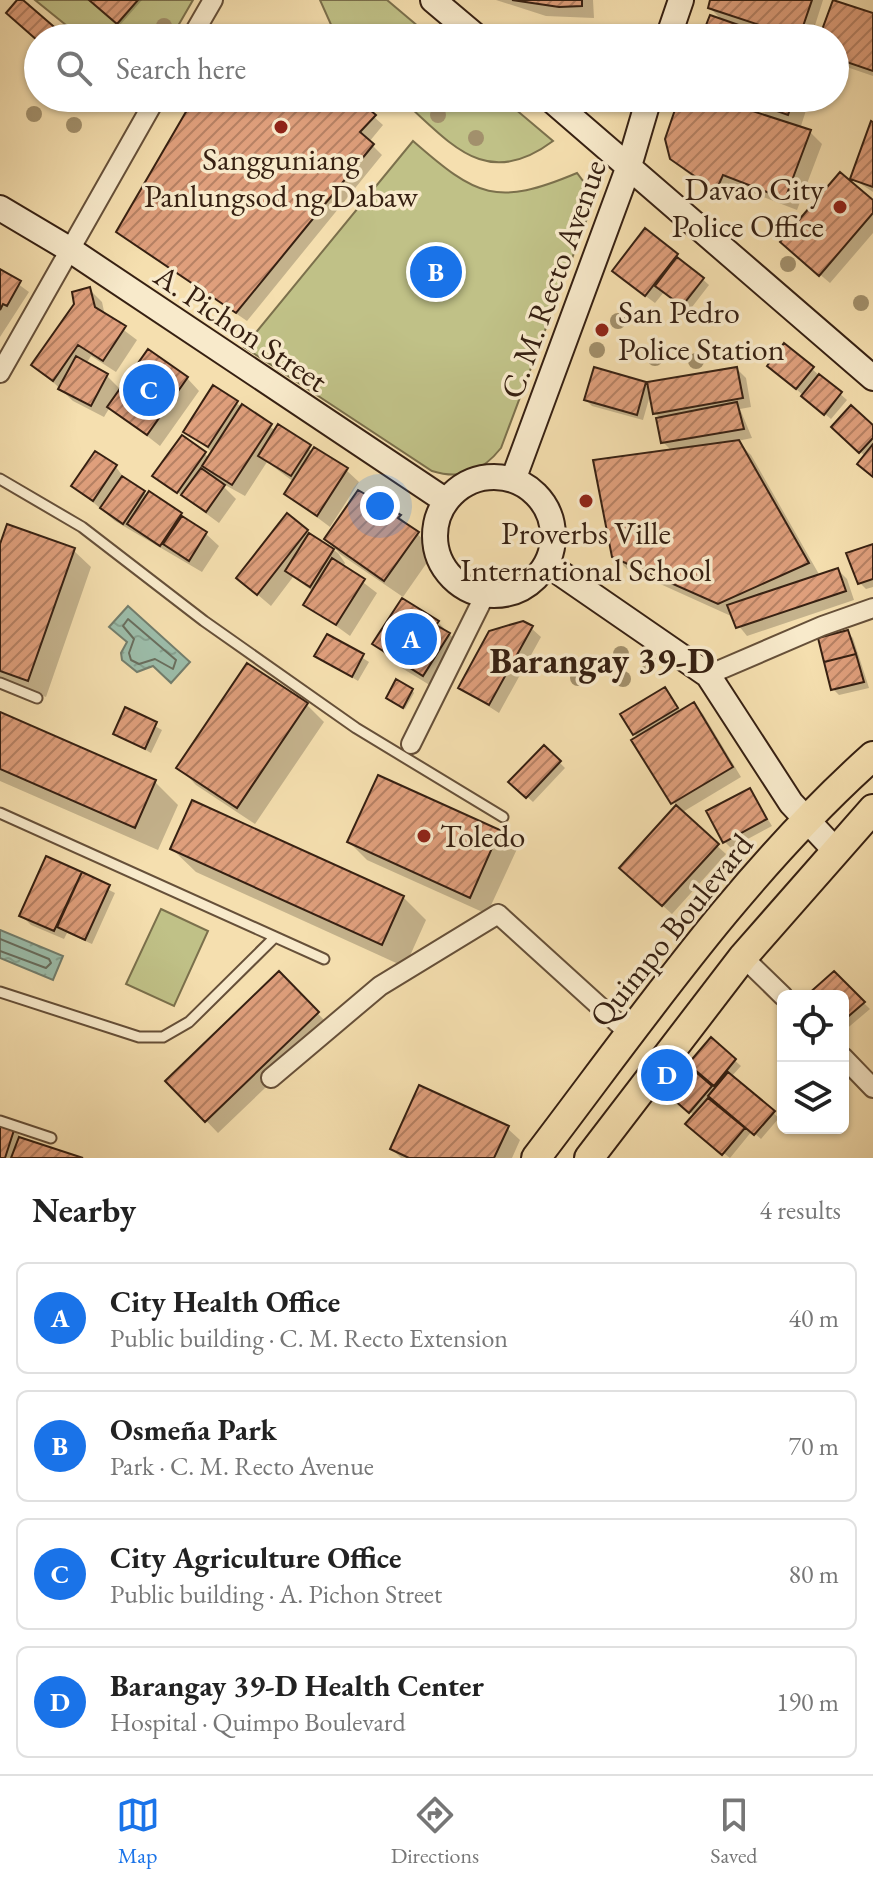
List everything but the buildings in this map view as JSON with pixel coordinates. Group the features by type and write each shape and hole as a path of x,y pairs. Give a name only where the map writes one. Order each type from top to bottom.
{"main road":[{"path":"433,0 461,24"},
{"path":"673,24 681,0"},
{"path":"565,112 873,378"},
{"name":"C. M. Recto Avenue","path":"513,480 629,166 645,112"},
{"name":"A. Pichon Street","path":"0,208 69,249 376,458 446,501"},
{"path":"492,478 513,480 533,491 547,509 553,542 547,564 521,589 485,595 453,579 439,559 436,524 446,501 471,482 492,478"},
{"path":"547,564 708,675 805,821 835,850"},
{"name":"Quimpo Boulevard","path":"536,1158 711,928 805,821 873,756"},
{"path":"589,1158 743,957 873,809"}],"street":[{"path":"199,24 213,0"},
{"path":"0,373 148,112"},
{"path":"408,750 485,595"},
{"path":"708,675 822,626 873,608"},
{"path":"271,1078 380,986 498,914 630,1034"},
{"path":"743,957 777,990"},
{"path":"848,1062 873,1088"}],"lane":[{"path":"0,479 82,527 204,621 356,728 408,750 503,817"},
{"path":"0,486 11,487"},
{"path":"0,683 37,698"},
{"path":"0,813 324,959"},
{"path":"0,992 139,1037 163,1037 189,1022 275,937"},
{"path":"0,1121 51,1138"}],"green space":[{"path":"35,0 193,0 179,24 65,24"},
{"path":"320,0 387,0 415,24 331,24"},
{"path":"415,112 519,112 553,141 529,156 507,162 488,161 470,155"},
{"path":"413,141 454,174 489,191 506,193 526,190 577,173 595,197 501,448 486,463 462,474 432,471 244,347"},
{"path":"161,909 208,931 174,1006 126,984"}],"water":[{"path":"128,606 190,662 171,683 153,666 137,672 122,660 121,653 127,642 109,627"},
{"path":"0,930 63,956 53,980 0,958"}],"place":[{"name":"Sangguniang Panlungsod ng Dabaw","path":"281,127"},
{"name":"Davao City Police Office","path":"840,207"},
{"name":"Osmeña Park","path":"436,272"},
{"name":"San Pedro Police Station","path":"602,330"},
{"name":"City Agriculture Office","path":"149,390"},
{"name":"Proverbs Ville International School","path":"586,501"},
{"name":"City Health Office","path":"411,639"},
{"name":"Toledo","path":"424,836"},
{"name":"Barangay 39-D Health Center","path":"667,1075"}],"district":[{"name":"Barangay 39-D","path":"602,660"}]}
